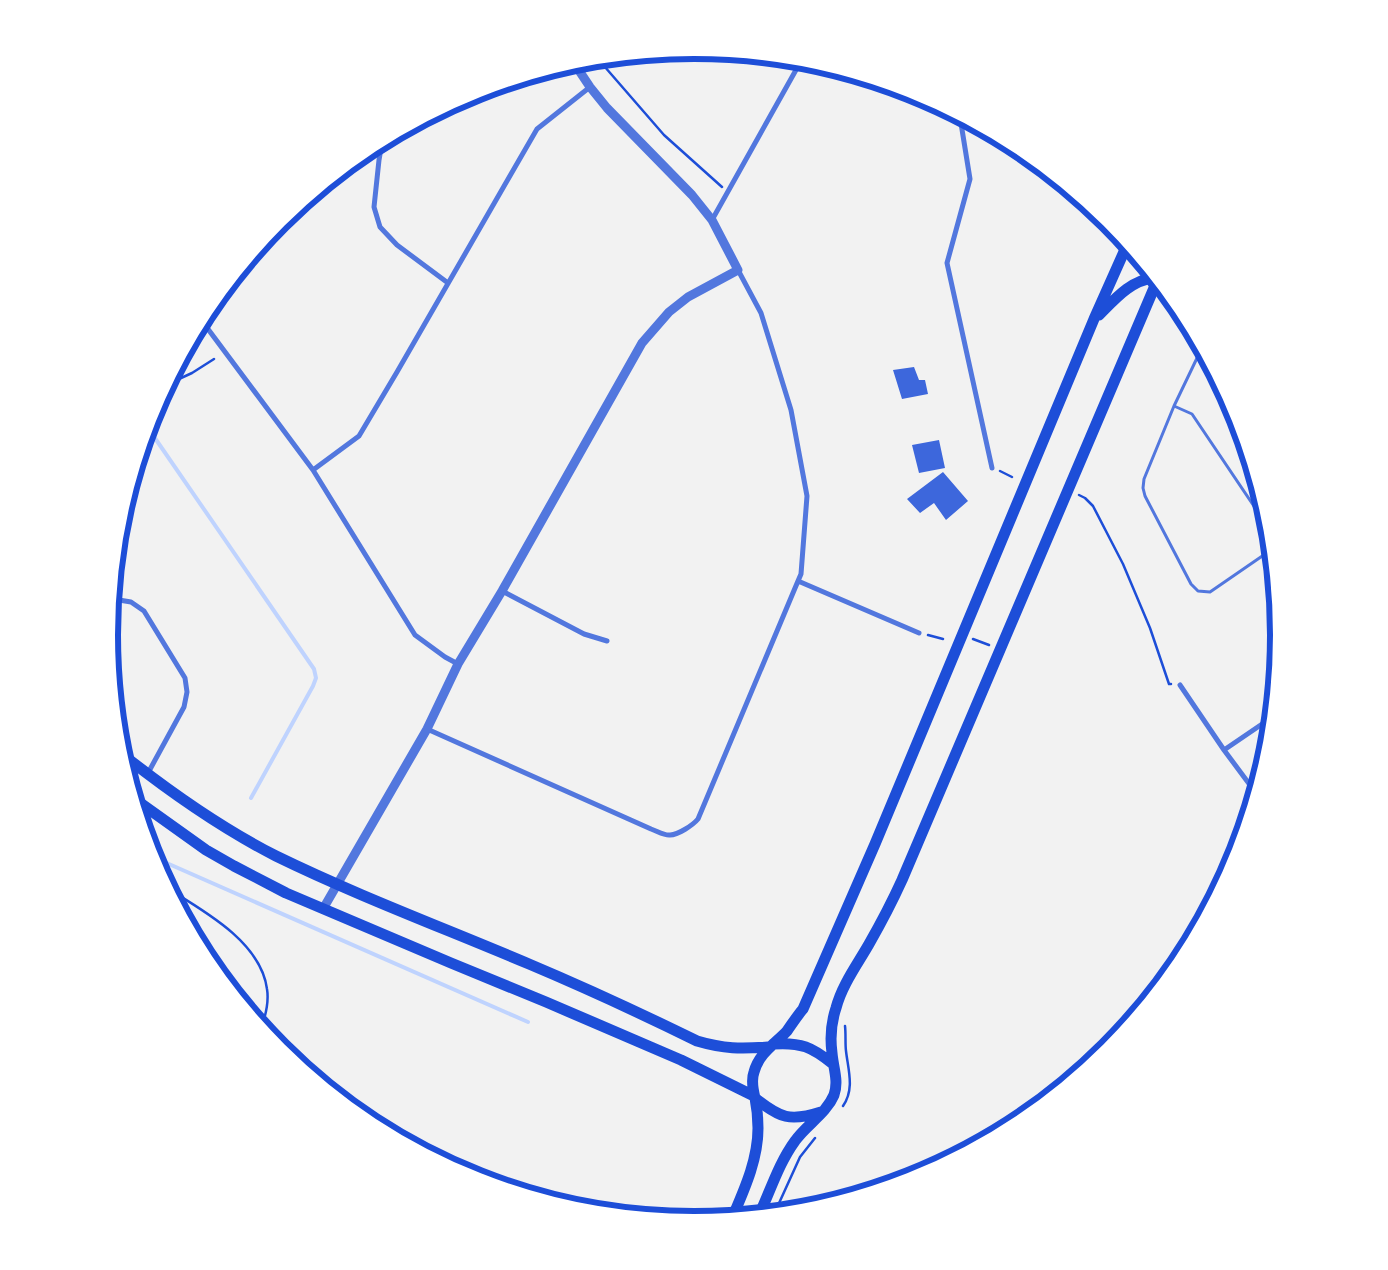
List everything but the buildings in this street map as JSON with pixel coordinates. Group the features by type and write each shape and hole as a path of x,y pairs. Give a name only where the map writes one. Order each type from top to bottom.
{"main road":[{"path":"735,1210 757,1150 758,1126 752,1083 753,1073 758,1060 787,1030 803,1009 875,844 1094,319 1124,252"},
{"path":"1094,319 1122,293 1136,283 1147,279"},
{"path":"763,1207 785,1156 796,1139 830,1101 836,1088 831,1038 832,1021 836,1006 843,989 891,904 1154,288"},
{"path":"132,762 191,806 275,855 401,912 594,992 697,1042 737,1049 799,1044 820,1054 833,1064"},
{"path":"144,806 182,834 227,862 286,893 689,1064 755,1097 782,1116 797,1118 822,1111"}],"street":[{"path":"712,220 796,68"},
{"path":"427,728 651,829 670,836 676,834 698,819 801,574 807,496 791,410 761,313 712,220 692,196 607,108 579,71"},
{"path":"312,470 359,436 537,129 590,87"},
{"path":"961,125 970,179 947,263 992,468"},
{"path":"380,152 374,207 380,227 397,245 448,283"},
{"path":"323,909 427,728 458,664 502,591 642,343 669,312 681,302 738,270"},
{"path":"207,327 312,470 415,635 458,664"},
{"path":"798,580 919,633"},
{"path":"502,591 584,634 607,641"},
{"path":"119,599 131,602 144,611 185,678 187,692 184,707 148,774"},
{"path":"1180,685 1251,786"},
{"path":"1224,750 1263,724"}],"lane":[{"path":"1198,356 1174,406 1144,479 1143,488 1145,496 1191,584 1198,590 1210,592 1264,555"},
{"path":"1174,406 1192,414 1256,509"}],"path":[{"path":"604,66 664,135 728,191"},
{"path":"177,380 214,359"},
{"path":"992,468 1012,477"},
{"path":"1068,491 1085,498 1093,506 1139,600 1169,684 1180,685"},
{"path":"962,636 1000,649"},
{"path":"937,637 943,639"},
{"path":"180,896 210,914 239,939 261,967 267,989 264,1018"}],"waterway":[{"path":"153,436 314,669 316,678 313,686 251,798"},
{"path":"165,862 528,1022"}]}
